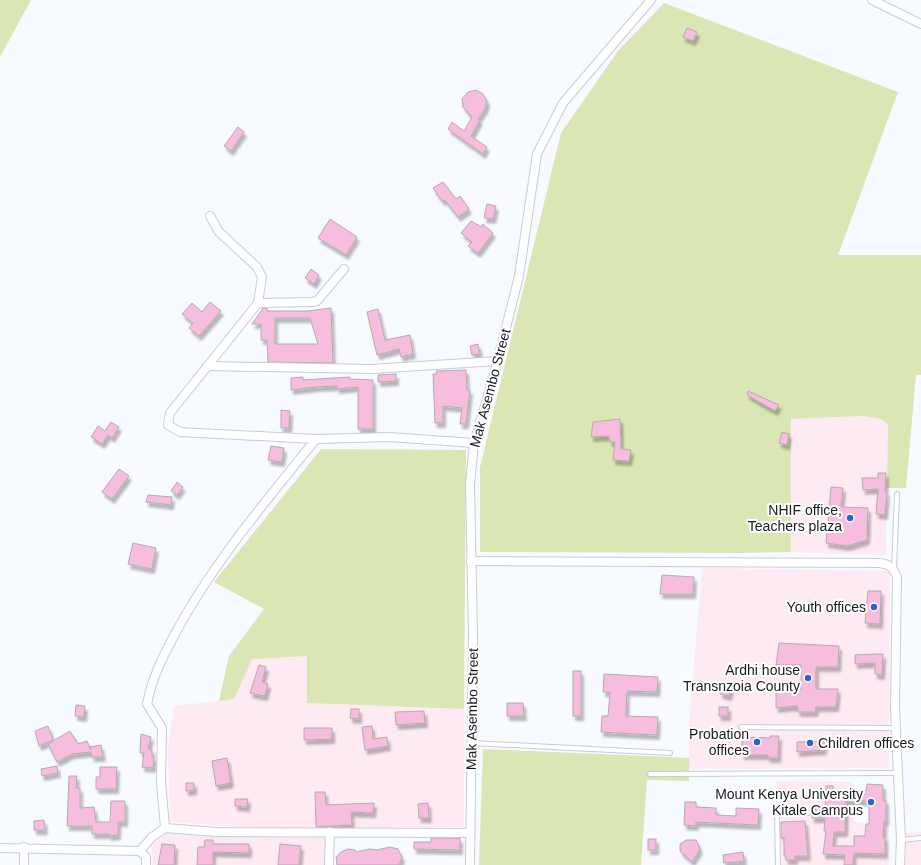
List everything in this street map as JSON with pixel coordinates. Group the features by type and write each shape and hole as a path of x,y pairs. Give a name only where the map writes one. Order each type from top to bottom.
{"street":[{"name":"Mak Asembo Street","path":"470,865 473,636 470,561 470,485 474,443 498,361 519,276 537,154 563,103 652,0"},
{"path":"872,0 921,24"},
{"path":"210,216 219,232 257,266 262,277 258,303 170,413 168,425 180,432 316,438 389,438 474,443"},
{"path":"258,303 317,301 344,269"},
{"path":"207,366 371,369 498,361"},
{"path":"165,828 161,781 162,728 147,704 150,684 195,597 244,530 316,438"},
{"path":"470,561 879,562 888,564 894,569 897,577 895,728 901,840 900,865"},
{"path":"140,851 152,837 165,828 217,832 470,833"},
{"path":"329,865 330,832"},
{"path":"24,847 24,865"},
{"path":"0,848 24,847 140,851 146,856 146,865"}],"lane":[{"path":"894,569 897,494"},
{"path":"741,727 895,728"},
{"path":"472,743 670,753"},
{"path":"650,774 898,773"},
{"path":"778,865 777,813 808,813"},
{"path":"901,840 921,838"}],"shaded area":[{"path":"863,416 881,419 888,424 886,555 791,552 791,419"},
{"path":"702,568 890,571 889,768 689,769 689,725"},
{"path":"307,656 307,703 464,709 464,827 257,828 170,822 168,747 174,706 234,699 251,659"},
{"path":"777,781 853,782 854,822 889,823 889,865 780,865"},
{"path":"167,832 326,838 325,865 152,865 152,845"},
{"path":"921,832 921,865 905,865 906,833"}],"green space":[{"path":"0,0 31,0 0,57"},
{"path":"664,3 898,92 838,255 921,255 921,375 916,375 906,488 887,488 888,425 881,419 863,416 791,419 791,552 480,552 480,467 561,133 618,51"},
{"path":"321,449 466,450 464,709 307,703 307,656 252,659 234,699 219,701 229,656 264,609 214,582"},
{"path":"483,749 689,758 689,781 647,780 641,865 479,865"}],"building":[{"path":"687,28 697,32 693,41 683,37"},
{"path":"476,90 483,94 487,101 485,109 478,119 480,120 471,136 487,147 483,154 448,129 452,122 464,131 472,117 463,107 462,99 468,92"},
{"path":"238,127 244,132 231,151 224,146"},
{"path":"443,182 456,199 460,196 469,209 458,217 445,200 442,201 433,188"},
{"path":"487,204 496,206 493,219 484,218"},
{"path":"330,219 357,237 346,255 318,238"},
{"path":"471,221 482,227 483,224 493,233 478,253 468,246 472,242 461,233"},
{"path":"311,269 319,275 314,284 305,278"},
{"path":"210,302 221,311 199,336 189,328 193,323 182,314 192,303 202,312"},
{"path":"263,308 267,308 267,311 308,311 331,308 333,363 268,362 267,340 261,340 261,324 252,324","holes":["275,318 310,318 318,344 275,344"]},
{"path":"378,309 385,340 410,335 413,354 401,357 399,349 377,355 367,312"},
{"path":"478,344 480,354 472,355 470,346"},
{"path":"466,370 467,390 470,390 466,424 460,424 462,408 443,406 443,423 435,423 433,374 437,374 436,371"},
{"path":"396,374 396,381 378,382 378,375"},
{"path":"303,377 303,380 350,377 350,379 373,380 373,429 358,429 358,387 337,389 337,386 291,390 291,378"},
{"path":"748,391 779,405 775,411 747,395"},
{"path":"281,410 290,411 289,428 281,428"},
{"path":"620,419 621,449 631,450 629,461 613,460 615,442 610,442 609,436 591,437 593,422"},
{"path":"111,422 119,427 112,438 108,435 102,444 91,437 98,426 105,431"},
{"path":"782,432 789,434 787,445 779,443"},
{"path":"271,446 284,448 282,462 268,460"},
{"path":"119,469 129,476 112,499 102,492"},
{"path":"878,473 886,473 885,492 887,492 885,515 876,514 878,489 863,490 862,478 878,478"},
{"path":"177,482 183,487 177,495 171,491"},
{"path":"831,487 843,488 841,507 868,508 867,540 847,546 826,543"},
{"path":"148,495 172,497 171,505 146,502"},
{"path":"133,543 156,548 152,569 128,564"},
{"path":"662,575 694,577 693,594 660,594"},
{"name":"Youth offices","path":"868,591 881,591 880,624 865,623"},
{"name":"Ardhi house Transnzoia County","path":"779,643 839,646 838,667 816,667 816,689 838,689 836,707 816,707 815,712 798,712 797,706 776,708 776,690 801,689 801,665 776,665"},
{"path":"883,654 882,675 875,674 875,663 855,664 855,655"},
{"path":"259,665 266,667 262,682 268,684 265,696 250,693"},
{"path":"573,671 581,671 581,716 573,716"},
{"path":"604,674 658,677 657,692 627,691 626,716 658,717 657,735 601,732 602,716 608,716 610,692 603,692"},
{"path":"722,685 731,687 729,696 720,694"},
{"path":"507,703 523,703 524,716 507,716"},
{"path":"76,705 85,706 84,717 75,716"},
{"path":"719,707 728,707 728,716 719,716"},
{"path":"351,709 359,709 359,719 350,718"},
{"path":"424,711 425,723 396,725 395,712"},
{"path":"48,726 53,740 39,746 35,731"},
{"path":"372,726 373,739 387,737 388,746 365,750 362,727"},
{"path":"304,728 332,728 332,739 304,740"},
{"path":"70,731 78,744 87,741 91,750 90,747 101,745 103,757 92,757 91,752 72,754 57,762 48,744"},
{"path":"141,734 151,737 148,749 152,749 152,757 154,757 153,768 142,767 144,753 140,753"},
{"path":"770,736 779,736 778,758 768,758 768,755 742,755 742,737 770,738"},
{"path":"824,741 824,750 797,752 797,742"},
{"path":"227,758 231,783 216,786 212,761"},
{"path":"57,766 58,773 42,776 41,769"},
{"path":"100,767 117,767 116,789 96,789 96,777 100,777"},
{"path":"69,776 77,776 76,788 80,788 80,808 94,807 96,822 110,822 111,801 125,801 125,822 118,822 118,835 109,836 109,834 92,834 92,826 67,826"},
{"path":"186,783 194,783 194,790 186,791"},
{"path":"867,784 883,785 883,800 886,800 886,821 884,821 883,837 885,837 885,854 854,853 853,865 844,865 845,855 823,854 826,831 824,831 825,818 812,818 812,810 815,810 815,805 825,807 826,786 833,786 833,793 858,794 858,791 866,791","holes":["846,801 869,801 869,824 866,824 865,836 854,836 854,846 833,846 834,832 845,832"]},
{"path":"315,792 325,792 326,805 374,803 373,813 351,812 352,825 316,827"},
{"path":"235,799 248,799 247,807 235,806"},
{"path":"685,802 696,802 696,807 716,808 716,815 736,816 736,808 759,809 758,825 696,822 696,826 684,825"},
{"path":"428,803 429,818 419,818 418,804"},
{"path":"44,820 45,830 34,830 34,821"},
{"path":"805,821 808,856 795,856 795,860 786,860 786,856 784,856 784,838 781,838 781,822"},
{"path":"431,838 460,838 460,850 414,849 414,842 431,842"},
{"path":"648,839 656,839 656,850 648,850"},
{"path":"205,840 213,840 213,844 249,844 249,853 213,852 213,865 197,865 198,847 204,847"},
{"path":"686,840 696,840 700,849 692,862 680,851 680,844"},
{"path":"162,844 175,845 174,865 158,865"},
{"path":"280,844 301,846 299,865 278,865"},
{"path":"390,847 398,849 402,858 399,865 337,865 336,857 341,852 348,849 355,850 356,852"},
{"path":"743,852 744,861 724,863 723,855"}],"place":[{"name":"NHIF office, Teachers plaza","path":"850,518"},
{"name":"Youth offices","path":"874,607"},
{"name":"Ardhi house Transnzoia County","path":"808,678"},
{"name":"Probation offices","path":"757,742"},
{"name":"Children offices","path":"810,743"},
{"name":"Mount Kenya University Kitale Campus","path":"871,802"}]}
